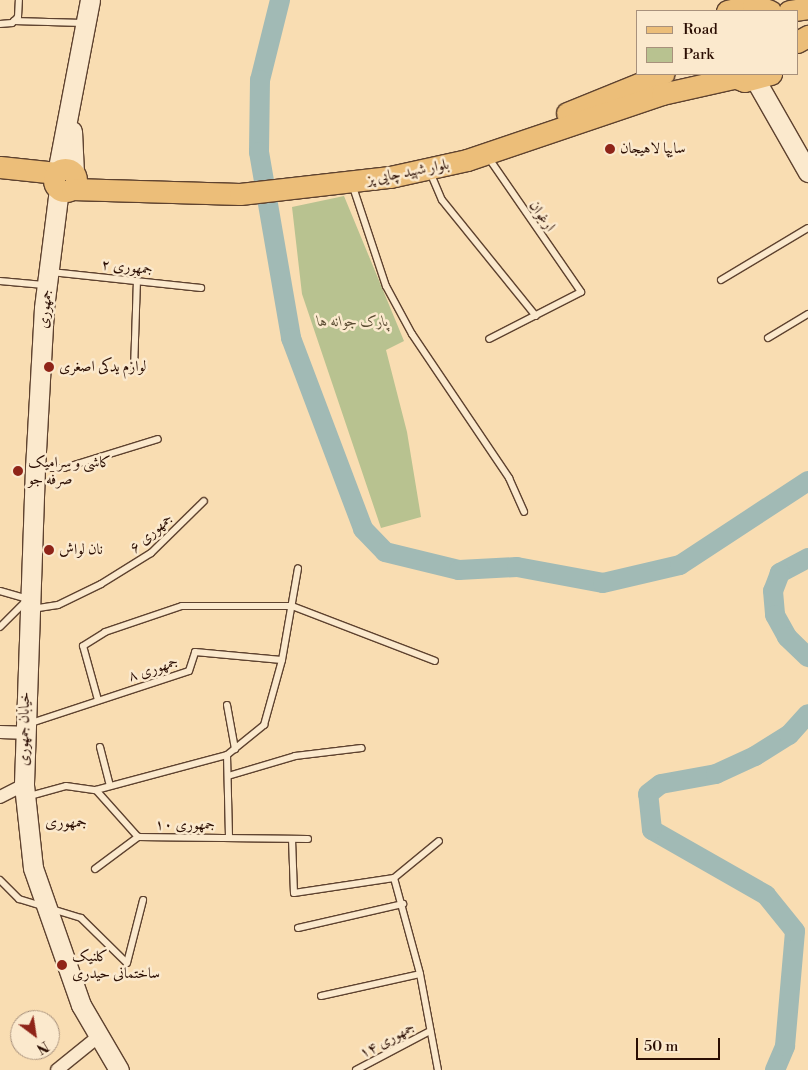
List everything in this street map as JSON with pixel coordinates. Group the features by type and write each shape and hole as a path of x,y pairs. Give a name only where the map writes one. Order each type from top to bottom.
{"main road":[{"name":"جمهوری","path":"41,370 49,279 66,182 70,100 90,0"},
{"path":"736,5 764,10"},
{"path":"795,10 808,8"},
{"name":"بلوار شهید چایی پز","path":"293,183 463,147 543,123 661,75"},
{"name":"بلوار شهید چایی پز","path":"66,182 240,187 293,183 352,182 428,168 486,154 662,94 729,76 764,77"},
{"path":"764,77 808,172"},
{"path":"0,167 66,182"},
{"path":"0,179 66,182"},
{"name":"خیابان جمهوری","path":"41,370 28,604 23,729 24,791 33,868 81,1005 119,1070"}],"street":[{"path":"0,732 23,729"},
{"path":"0,797 24,791"},
{"path":"57,1070 99,1036"}],"lane":[{"path":"14,21 19,0"},
{"path":"0,24 14,21 84,23"},
{"name":"ارغوان","path":"486,154 581,292 536,316"},
{"path":"428,168 442,200 536,316 489,339"},
{"path":"352,182 386,286 412,334 509,478 524,512"},
{"path":"721,280 808,228"},
{"name":"جمهوری ۲","path":"0,281 49,279 137,281 201,288"},
{"path":"134,370 137,281"},
{"path":"768,338 808,314"},
{"path":"35,468 64,468 158,439"},
{"name":"جمهوری ۶","path":"28,604 58,605 102,584 151,553 204,501"},
{"path":"24,791 66,786 96,790 227,755 235,749 264,724 282,660 298,568"},
{"path":"0,592 28,604 0,627"},
{"path":"98,700 83,646 105,632 182,606 292,606 435,661"},
{"name":"جمهوری ۸","path":"23,729 98,700 189,670 195,652 282,660"},
{"path":"227,705 235,749"},
{"path":"100,747 110,786"},
{"path":"228,776 295,756 362,748"},
{"path":"227,755 229,837"},
{"name":"جمهوری ۱۰","path":"96,790 138,837 308,839"},
{"path":"95,869 138,837"},
{"path":"292,839 294,893 394,878 439,840"},
{"path":"394,878 403,904 420,974 438,1070"},
{"path":"0,880 19,899 81,918 127,963 142,900"},
{"path":"298,928 403,904"},
{"path":"321,996 420,974"},
{"name":"جمهوری ۱۴","path":"356,1070 430,1031"}],"green space":[{"name":"پارک جوانه ها","path":"344,196 404,341 386,350 407,432 421,517 381,528 302,294 292,207"}],"waterway":[{"path":"280,0 260,80 259,152 291,338 363,529 385,552 459,570 517,567 603,583 680,565 808,481"},
{"path":"808,558 780,573 773,591 775,615 787,637 808,657"},
{"path":"775,1070 785,1046 795,931 766,895 652,830 648,794 661,784 716,774 755,756 789,735 808,714"}],"place":[{"name":"سایپا لاهیجان","path":"610,149"},
{"name":"لوازم یدکی اصغری","path":"49,367"},
{"name":"کاشی و سرامیک صرفه جو","path":"18,471"},
{"name":"نان لواش","path":"49,550"},
{"name":"کلنیک ساختمانی حیدری","path":"62,965"}],"district":[{"name":"جمهوری","path":"66,822"}]}
